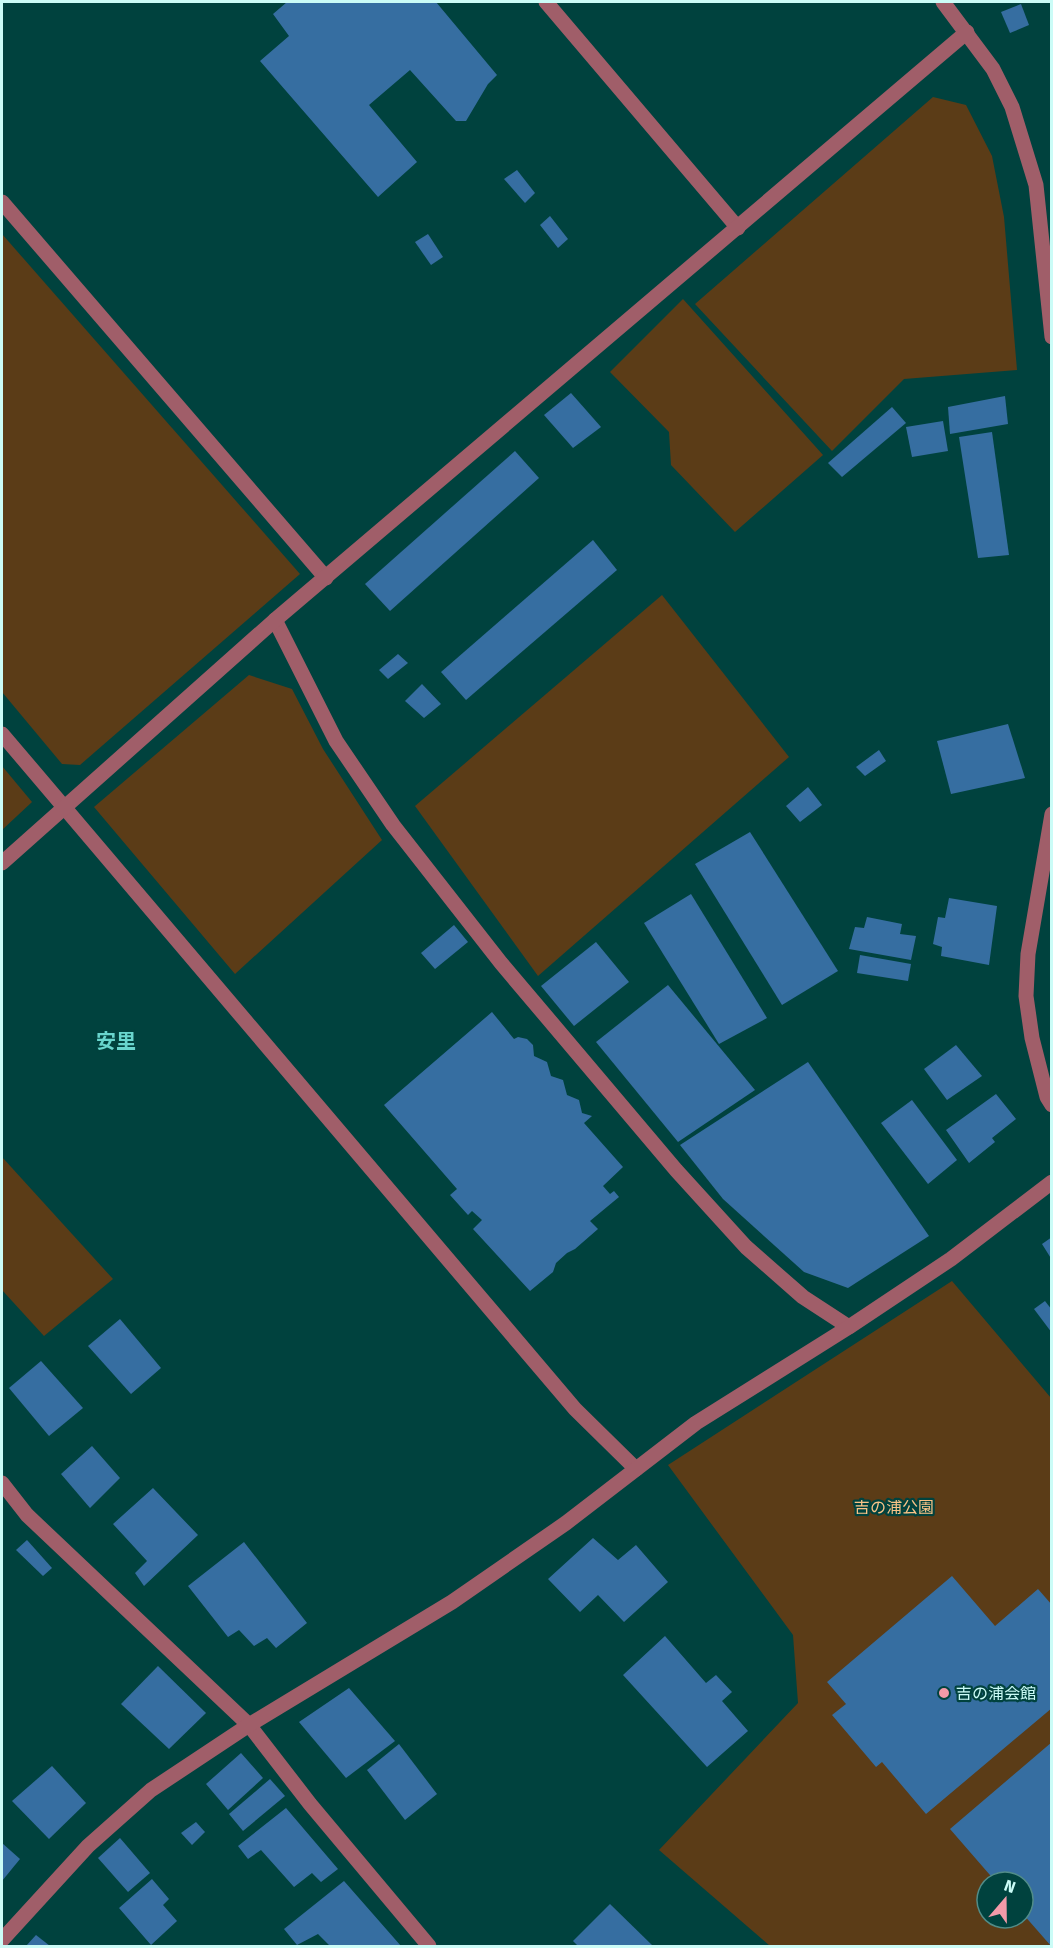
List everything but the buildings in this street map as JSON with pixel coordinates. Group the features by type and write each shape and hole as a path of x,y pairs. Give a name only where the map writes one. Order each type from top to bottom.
{"street":[{"path":"546,2 738,228"},
{"path":"943,2 993,69 1012,107 1036,185 1052,336"},
{"path":"2,863 275,620 967,32"},
{"path":"2,202 326,578"},
{"path":"275,620 336,741 393,825 501,963 676,1170 747,1247 803,1297 849,1327"},
{"path":"2,734 575,1409 636,1469"},
{"path":"1052,814 1028,954 1026,996 1032,1038 1047,1097 1052,1105"},
{"path":"2,1940 88,1845 151,1790 249,1725 452,1602 567,1523 696,1423 849,1327 951,1259 1052,1182"},
{"path":"2,1483 27,1515 249,1725 310,1804 429,1947"}],"green space":[{"path":"933,97 966,105 992,156 1004,217 1017,370 904,379 832,451 695,304"},
{"path":"2,234 300,574 80,765 62,764 2,692"},
{"path":"683,299 823,455 735,532 671,465 669,432 610,372"},
{"path":"662,595 789,757 538,976 415,806"},
{"path":"249,675 292,689 323,749 382,840 235,974 94,807"},
{"path":"2,766 32,802 2,830"},
{"path":"2,1157 113,1279 44,1336 2,1290"},
{"name":"吉の浦公園","path":"952,1281 1051,1398 1051,1946 770,1946 659,1850 798,1703 793,1635 668,1465"}],"place":[{"name":"吉の浦会館","path":"944,1693"}],"district":[{"name":"安里","path":"116,1041"}]}
